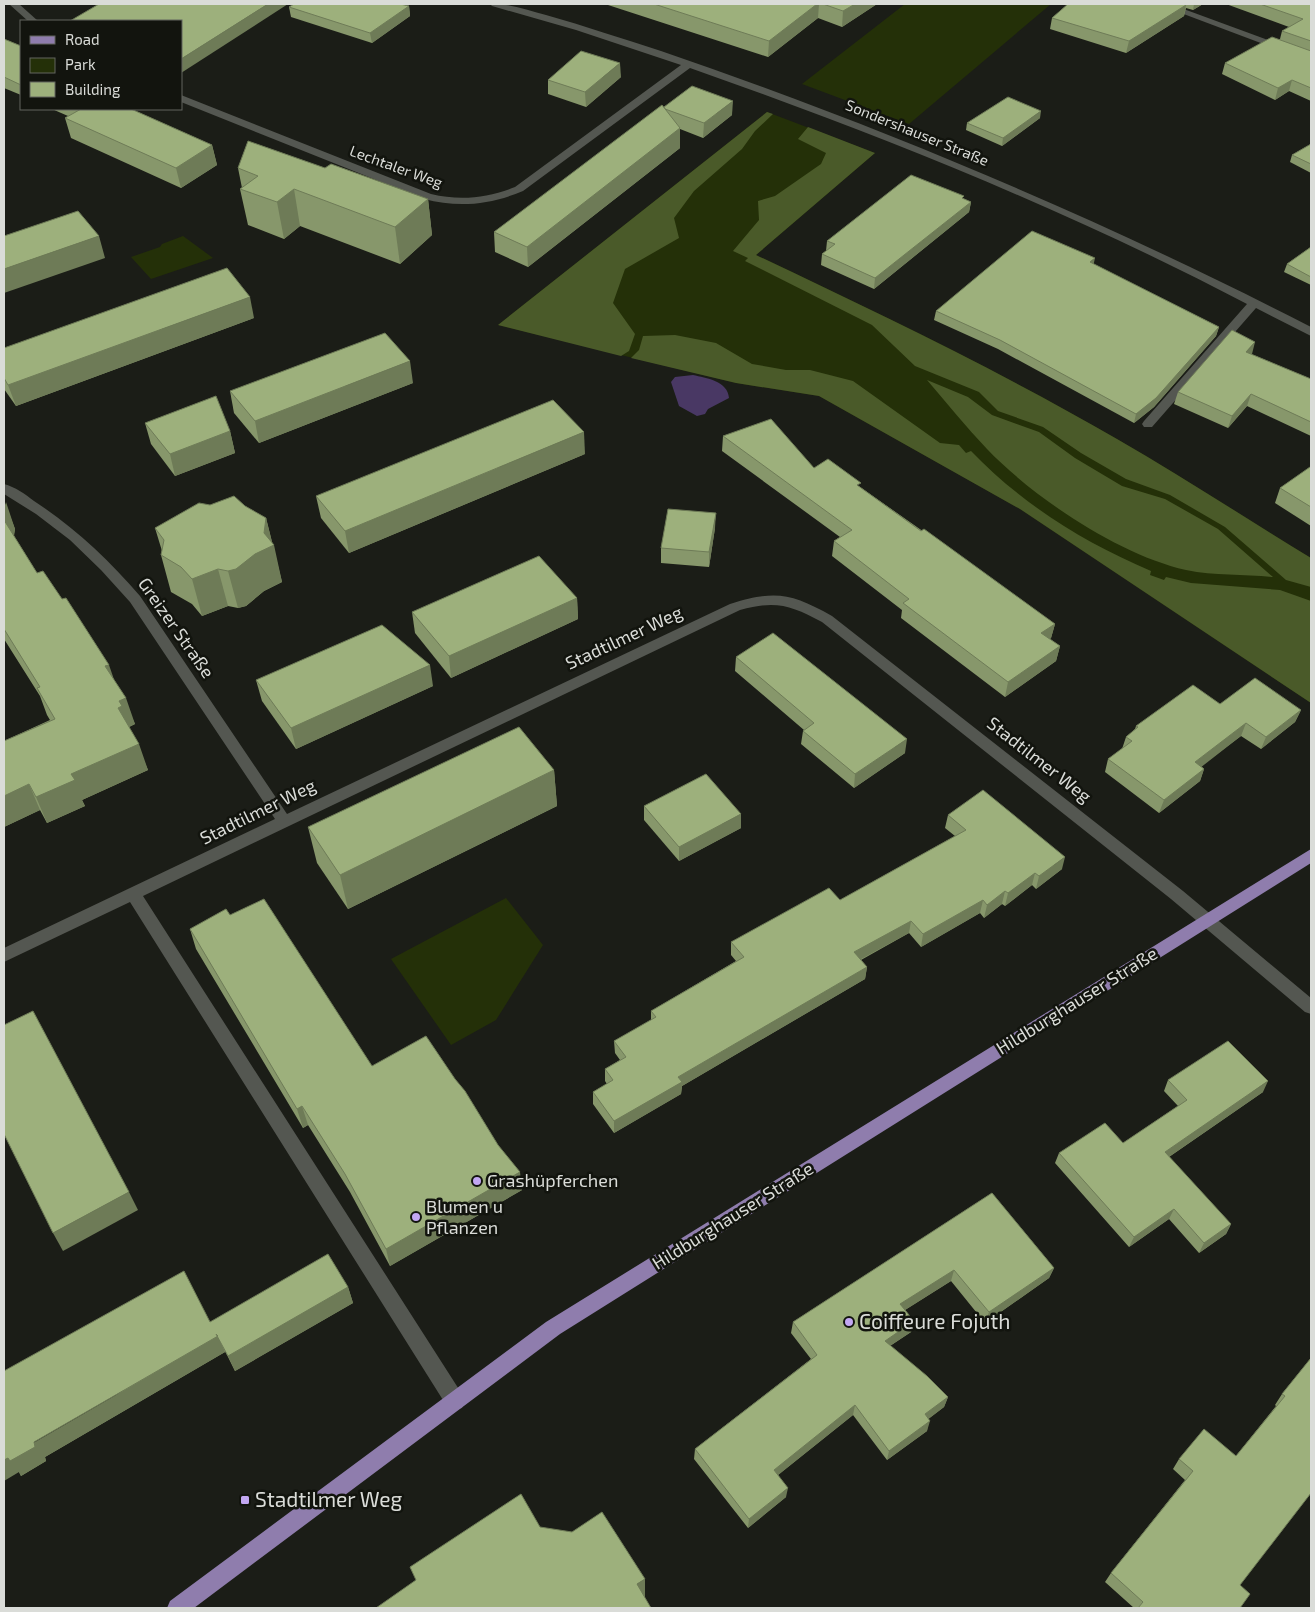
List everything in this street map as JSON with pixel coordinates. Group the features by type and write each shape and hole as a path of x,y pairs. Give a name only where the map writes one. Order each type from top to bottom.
{"main road":[{"name":"Hildburghauser Straße","path":"177,1608 553,1328 1311,856"}],"street":[{"path":"14,4 32,20"},
{"name":"Sondershauser Straße","path":"495,4 601,35 799,102 982,175 1178,265 1255,302 1311,332"},
{"path":"1162,4 1311,59"},
{"name":"Lechtaler Weg","path":"182,98 428,197 452,202 472,201 495,198 519,189 689,64"},
{"path":"1148,424 1255,302"},
{"name":"Greizer Straße","path":"4,488 29,502 74,536 116,576 135,599 284,821"},
{"name":"Stadtilmer Weg","path":"4,955 735,607 776,598 802,604 827,619 1208,920 1311,1006"},
{"path":"133,894 455,1401"}],"green space":[{"path":"905,4 1051,4 909,124 802,84"},
{"path":"767,112 875,153 756,255 938,343 1073,414 1166,468 1311,558 1311,703 1020,509 819,396 736,383 498,325"},
{"path":"767,112 773,114 755,131 742,149 694,191 674,218 679,238 625,269 613,303 635,334 629,351 621,356 498,325"},
{"path":"808,127 875,153 756,255 984,366 1142,453 1311,558 1311,587 1286,580 1225,527 1170,495 1126,479 1081,453 1043,427 998,411 979,392 915,366 872,325 745,261 748,258 733,251 759,220 758,201 775,196 821,164 826,153 798,139"},
{"path":"183,236 213,258 151,279 131,257 160,247 162,244"},
{"path":"675,335 716,343 752,364 786,370 810,370 853,381 940,443 959,445 966,453 971,451 1032,505 1101,547 1151,571 1150,575 1164,580 1166,577 1191,583 1280,590 1311,601 1311,703 1020,509 819,396 736,383 631,358 639,350 643,336"},
{"path":"927,380 968,397 992,415 1039,432 1075,458 1122,486 1165,499 1218,529 1273,577 1186,570 1160,563 1106,538 1053,505 1006,468 979,441"},
{"path":"506,898 543,945 496,1020 451,1045 391,959"}],"shaded area":[{"path":"693,375 721,384 728,392 729,398 708,409 705,414 697,416 679,406 671,382 675,377"}],"building":[{"path":"99,4 268,4 182,58 182,20 72,20"},
{"path":"294,4 400,4 409,6 370,33 289,7"},
{"path":"654,4 817,4 769,41"},
{"path":"823,4 855,4 843,11"},
{"path":"1068,4 1186,5 1129,41 1052,18"},
{"path":"1260,4 1311,4 1311,41 1282,31 1303,19"},
{"path":"1272,37 1311,51 1311,88 1292,80 1278,88 1225,63"},
{"path":"4,39 20,46 20,85 4,77"},
{"path":"581,51 620,63 585,92 548,80"},
{"path":"692,86 733,101 704,123 665,109 664,107"},
{"path":"1008,97 1041,111 1003,138 967,123"},
{"path":"662,105 680,128 527,247 494,232"},
{"path":"79,110 133,110 212,145 176,168 65,118"},
{"path":"248,141 325,168 331,164 428,199 395,227 294,189 277,202 240,189 258,176 238,168"},
{"path":"1311,144 1311,164 1292,155"},
{"path":"911,175 964,196 962,198 971,202 875,278 822,254 835,244 827,241"},
{"path":"78,211 99,236 4,269 4,236"},
{"path":"1032,231 1095,258 1090,262 1219,327 1156,398 1136,414 1000,340 936,311"},
{"path":"1311,247 1311,277 1287,264"},
{"path":"227,268 250,297 8,385 4,378 4,348"},
{"path":"1232,330 1255,342 1246,352 1311,379 1311,422 1251,394 1232,416 1178,392"},
{"path":"385,333 410,361 255,421 230,391"},
{"path":"216,396 230,431 170,454 145,423"},
{"path":"553,400 584,432 345,531 316,496"},
{"path":"771,419 814,468 828,459 861,483 857,485 921,531 924,529 1055,624 1041,633 1060,646 1008,682 903,603 909,599 834,541 852,530 723,436"},
{"path":"1311,467 1311,507 1280,488"},
{"path":"234,496 245,506 266,518 264,533 274,545 255,554 236,569 228,571 218,569 192,579 181,567 161,555 164,540 155,528 199,503 210,505"},
{"path":"668,509 716,513 709,552 661,548"},
{"path":"4,520 37,573 43,571 62,599 66,598 109,665 105,666 126,698 119,701 122,706 118,708 139,744 71,774 75,780 36,797 29,784 4,796 4,741 55,719 37,688 40,687 4,629"},
{"path":"539,556 577,598 449,656 412,612"},
{"path":"382,625 430,665 291,728 256,680"},
{"path":"773,633 907,739 855,774 803,731 814,723 736,657"},
{"path":"1255,678 1301,710 1266,737 1246,723 1195,762 1204,769 1164,800 1108,759 1132,741 1126,737 1138,727 1136,726 1193,685 1220,704"},
{"path":"519,727 554,770 340,875 308,827"},
{"path":"706,774 741,814 679,847 644,806"},
{"path":"983,790 1065,857 1039,876 1035,873 1008,893 1005,891 987,905 983,900 923,934 911,921 854,952 867,967 678,1077 682,1082 614,1121 593,1092 613,1080 605,1069 626,1057 614,1041 656,1017 651,1011 744,957 731,942 829,888 840,900 966,830 948,815"},
{"path":"264,899 372,1066 426,1036 465,1091 498,1145 520,1172 386,1249 345,1174 302,1106 297,1109 190,929 226,909 230,915"},
{"path":"33,1011 129,1192 53,1233 4,1134 4,1025"},
{"path":"1228,1041 1268,1081 1165,1152 1231,1224 1204,1243 1174,1209 1134,1237 1059,1153 1105,1123 1123,1143 1187,1100 1168,1080"},
{"path":"992,1193 1054,1268 989,1312 954,1270 900,1304 914,1321 885,1341 927,1376 948,1397 925,1414 930,1421 889,1451 855,1405 774,1470 788,1488 749,1519 695,1449 817,1355 793,1322"},
{"path":"328,1254 348,1287 228,1356 217,1336 34,1442 35,1447 10,1461 8,1458 4,1460 4,1371 184,1271 210,1322"},
{"path":"1311,1358 1311,1493 1240,1585 1250,1594 1240,1608 1138,1608 1143,1602 1111,1573 1193,1471 1179,1459 1204,1429 1236,1456 1285,1396 1282,1394"},
{"path":"521,1494 540,1527 572,1532 602,1512 645,1579 637,1584 651,1608 376,1608 416,1580 410,1567"}],"place":[{"name":"Grashüpferchen","path":"477,1181"},
{"name":"Blumen u Pflanzen","path":"416,1217"},
{"name":"Coiffeure Fojuth","path":"849,1322"},
{"name":"Stadtilmer Weg","path":"245,1500"}]}
